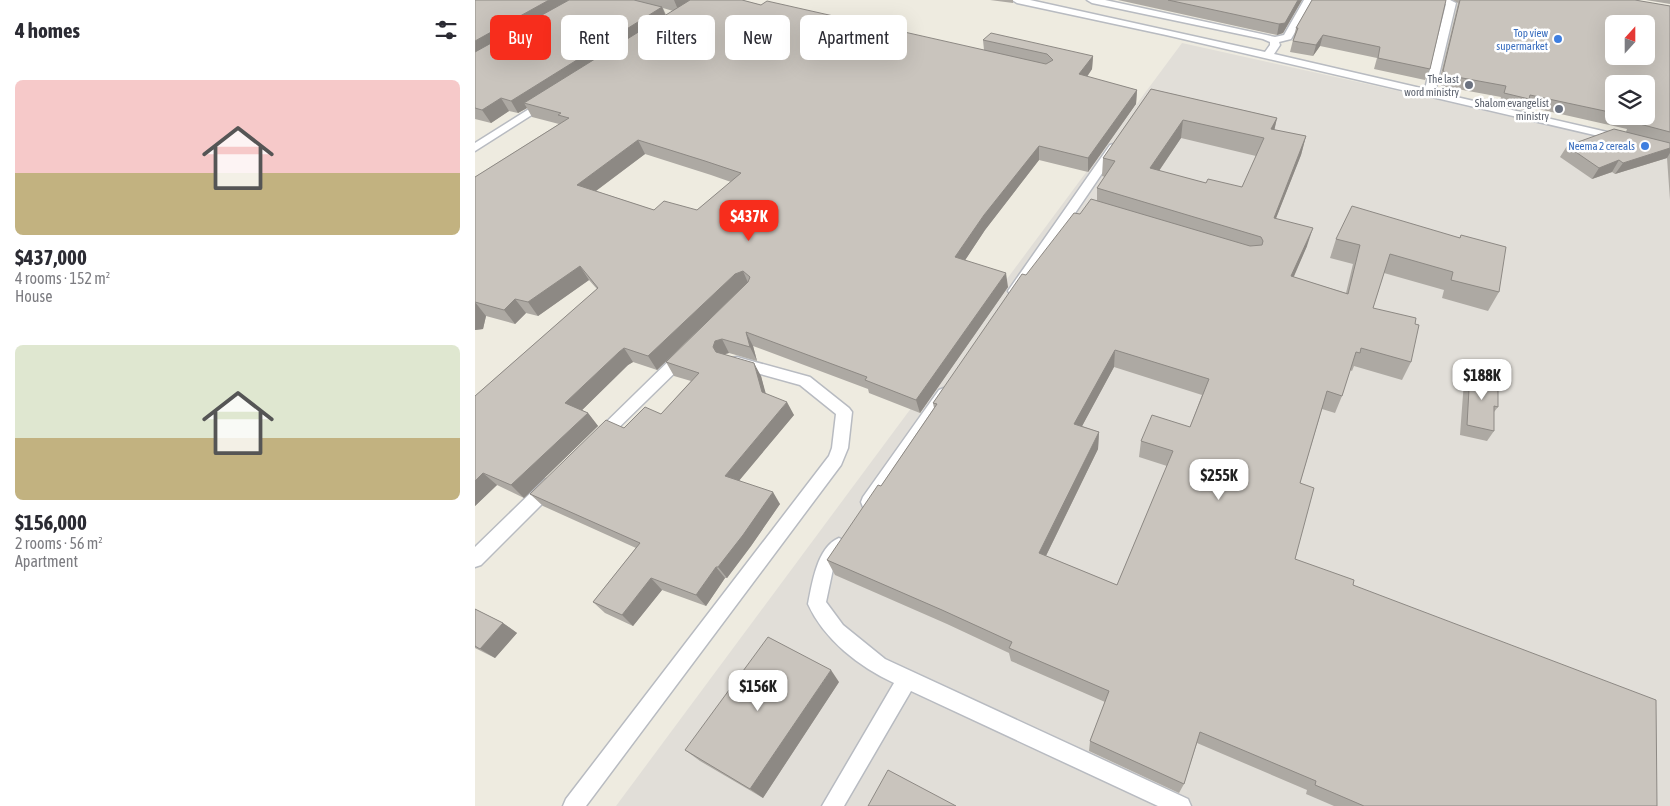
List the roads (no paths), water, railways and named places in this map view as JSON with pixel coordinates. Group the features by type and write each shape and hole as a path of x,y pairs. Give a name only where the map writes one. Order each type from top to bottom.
{"lane":[{"path":"1017,0 1630,140"},
{"path":"1092,0 1274,40 1288,38 1309,0"},
{"path":"1429,94 1451,3 1439,0"},
{"path":"1072,12 1081,1"},
{"path":"1268,56 1275,45 1274,40"},
{"path":"475,148 558,94"},
{"path":"1006,304 1078,207 1121,137"},
{"path":"587,450 699,340"},
{"path":"573,806 835,460 840,448 844,412 805,381 729,360"},
{"path":"859,517 955,378"},
{"path":"475,559 559,477"},
{"path":"847,533 825,566 817,604 836,632 878,666 1181,806"},
{"path":"832,806 907,680"}],"place":[{"name":"Top view supermarket","path":"1558,39"},
{"name":"The last word ministry","path":"1469,85"},
{"name":"Shalom evangelist ministry","path":"1559,109"},
{"name":"Neema 2 cereals","path":"1645,146"}]}
